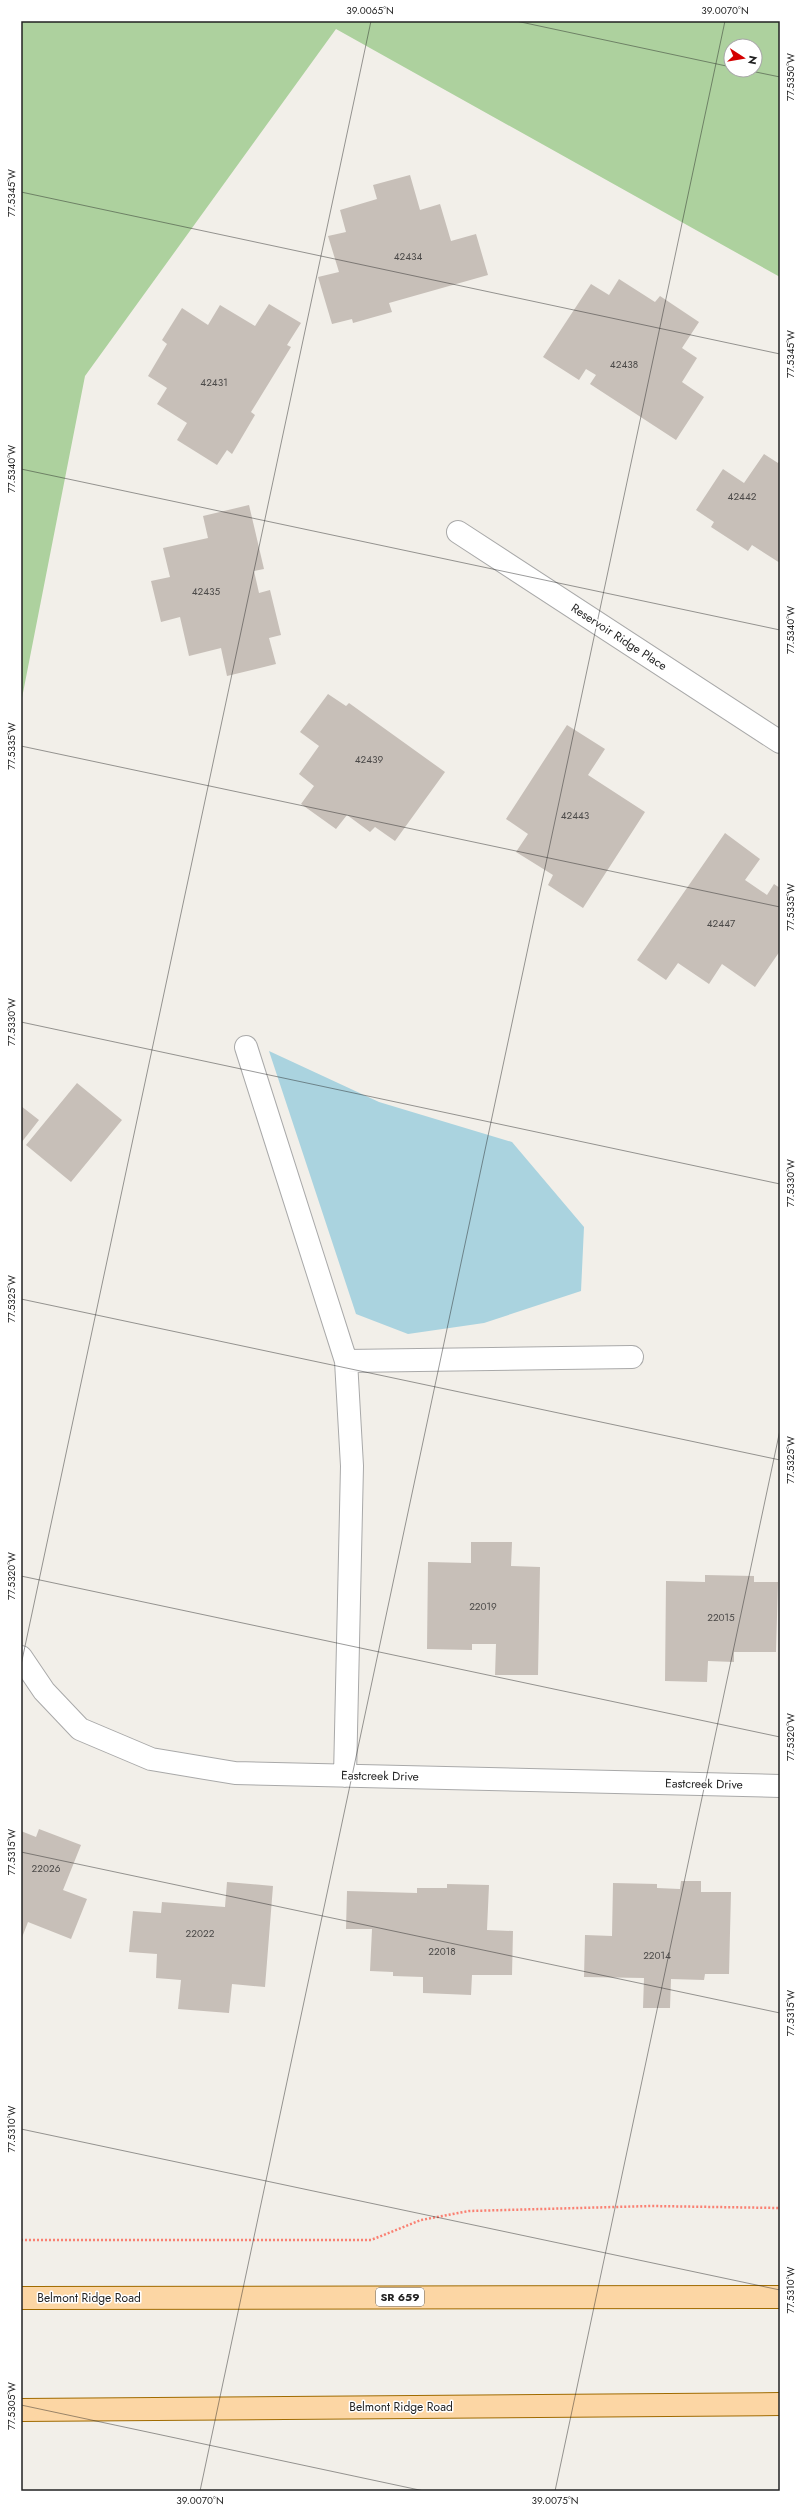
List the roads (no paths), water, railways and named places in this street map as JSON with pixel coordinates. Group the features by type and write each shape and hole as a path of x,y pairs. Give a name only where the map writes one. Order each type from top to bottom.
{"main road":[{"name":"Belmont Ridge Road","path":"21,2298 780,2297"},
{"name":"Belmont Ridge Road","path":"21,2410 780,2404"}],"street":[{"name":"Reservoir Ridge Place","path":"458,532 780,742"},
{"path":"246,1047 346,1361 352,1466 345,1776"},
{"path":"346,1361 632,1358"},
{"name":"Eastcreek Drive","path":"21,1657 44,1690 80,1729 152,1759 235,1773 780,1786"}],"water":[{"path":"269,1051 379,1102 512,1142 584,1227 581,1291 484,1323 408,1334 356,1314"}]}
